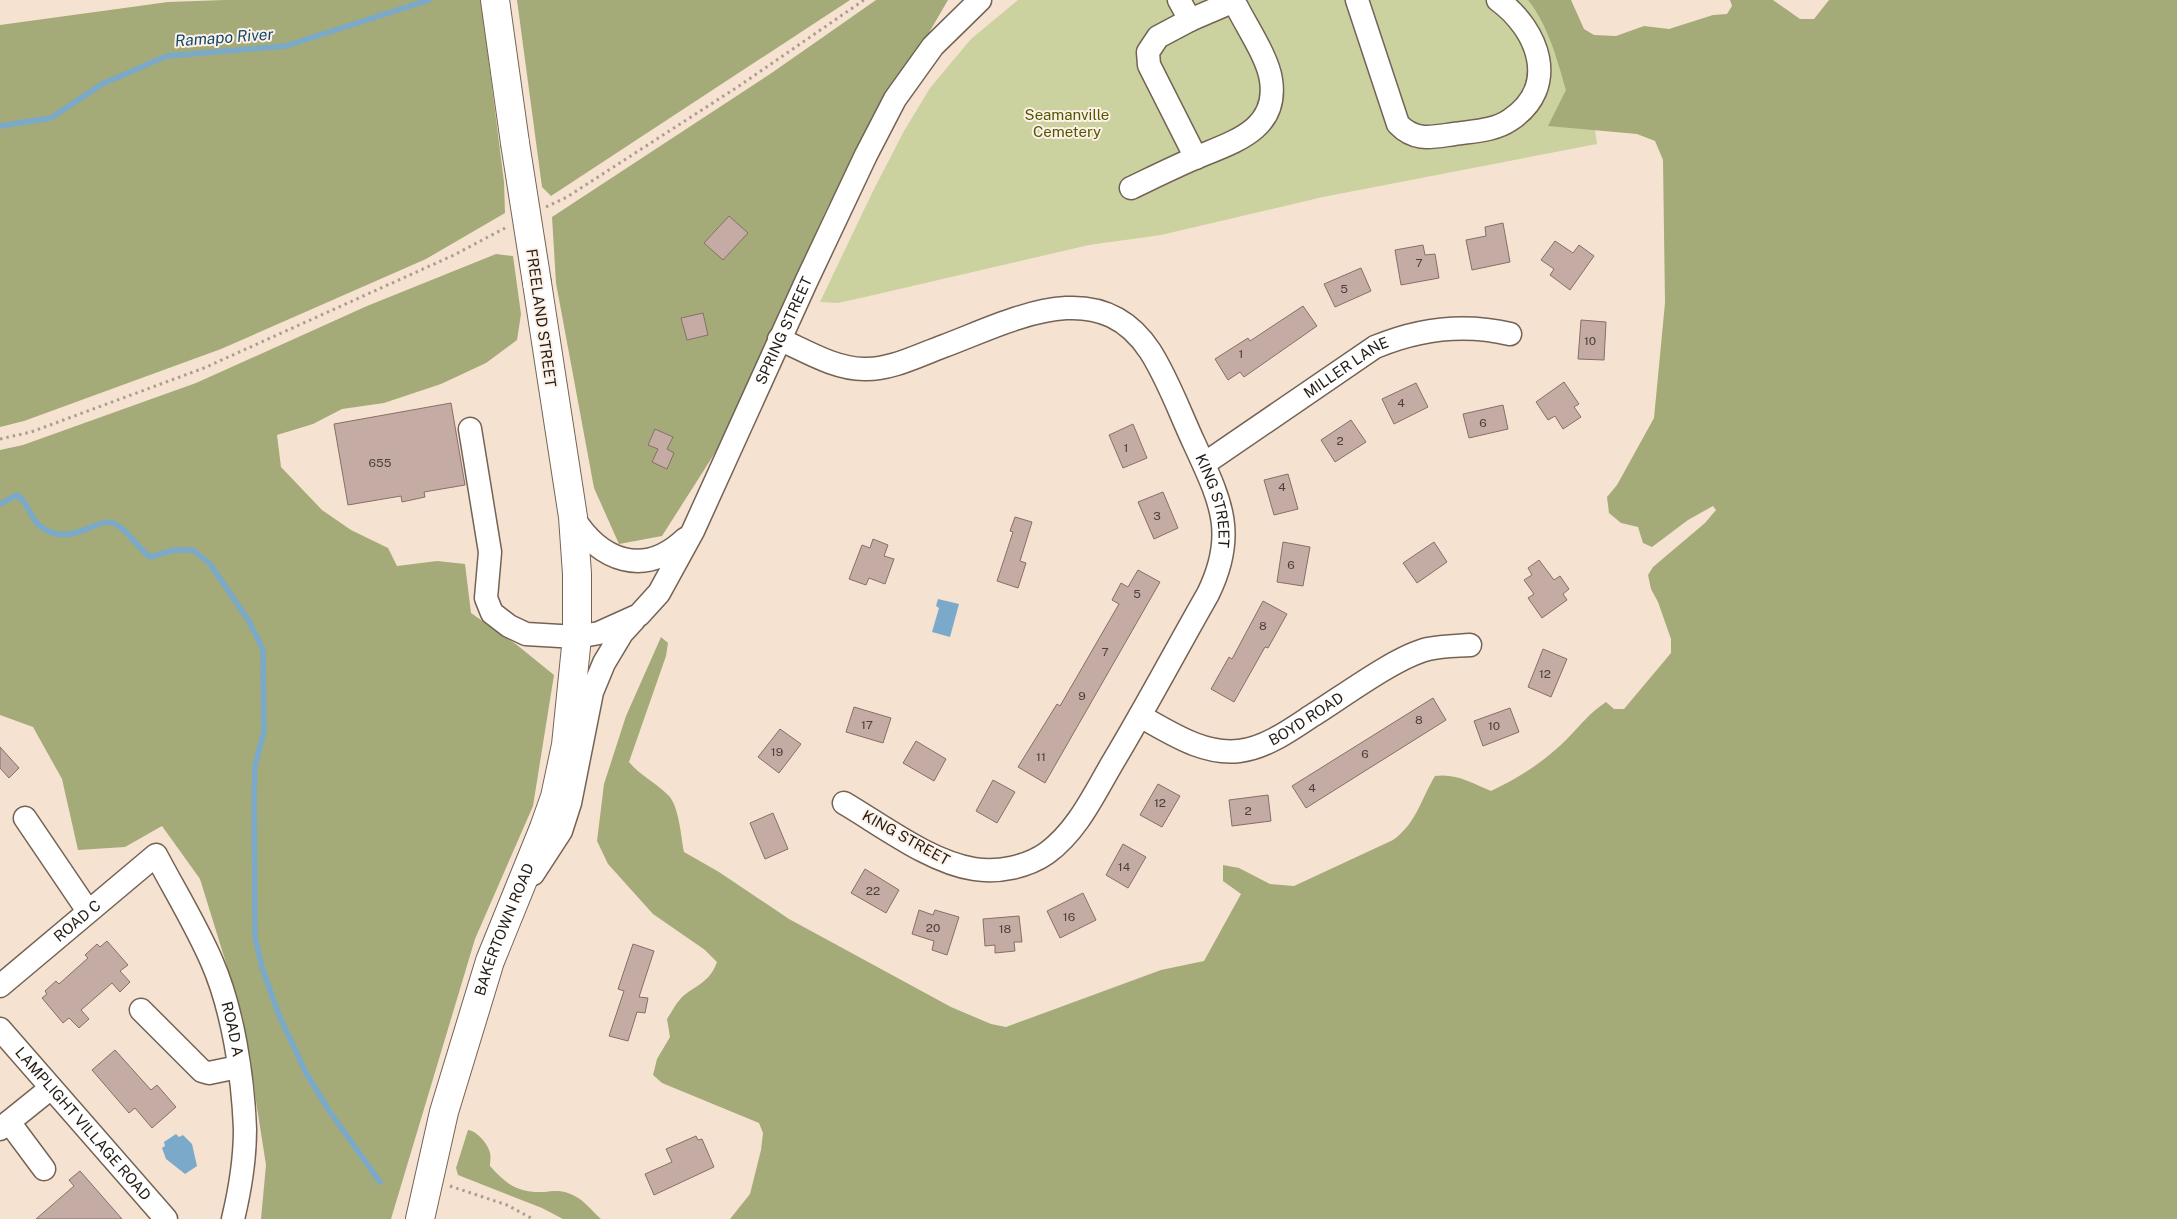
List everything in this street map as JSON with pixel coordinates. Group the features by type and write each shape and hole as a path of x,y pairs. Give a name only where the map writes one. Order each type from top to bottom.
{"main road":[{"name":"FREELAND STREET","path":"495,0 514,143 573,517 577,574 577,637"},
{"name":"BAKERTOWN ROAD","path":"420,1219 444,1112 490,961 544,828 562,770 573,689 577,637"}],"street":[{"name":"SPRING STREET","path":"470,429 490,552 486,585 488,607 501,621 526,634 577,637 599,633 639,615 659,593 692,531 779,339 866,154 895,99 932,46 980,0"},
{"path":"1179,0 1190,20"},
{"path":"1357,0 1398,124 1411,135 1427,138 1497,127 1519,113 1536,86 1539,61 1534,42 1519,19 1498,0"},
{"path":"1131,188 1196,158 1232,145 1253,131 1266,114 1270,101 1271,80 1269,70 1234,4 1228,2 1158,37 1149,47 1148,58 1196,158"},
{"name":"KING STREET","path":"779,339 839,365 867,369 905,360 1038,311 1072,307 1100,312 1126,326 1149,350 1204,464 1223,519 1225,531 1222,555 1208,594 1140,716 1078,821 1046,854 1007,869 984,870 945,862 844,803"},
{"name":"MILLER LANE","path":"1204,464 1375,347 1394,339 1434,330 1473,328 1510,334"},
{"path":"573,517 582,533 605,552 618,558 633,560 648,560 661,557 672,551 692,531"},
{"path":"520,891 542,862 561,831 572,794 592,692 612,649 639,615"},
{"name":"BOYD ROAD","path":"1140,716 1189,743 1204,747 1238,751 1252,748 1293,729 1401,660 1426,649 1470,645"},
{"path":"26,818 88,911"},
{"name":"ROAD C","path":"0,986 156,855"},
{"name":"ROAD A","path":"156,855 213,964 224,995 238,1067 244,1129 242,1171 233,1219"},
{"path":"141,1010 202,1071 209,1073 238,1067"},
{"name":"LAMPLIGHT VILLAGE ROAD","path":"0,1029 166,1219"},
{"path":"44,1169 4,1126 51,1088"}],"path":[{"path":"541,210 567,196 739,86 864,0"},
{"path":"0,439 31,432 204,368 454,255 506,228"},
{"path":"428,1179 507,1205 533,1219"}],"green space":[{"path":"224,0 481,0 504,182 505,213 426,259 221,349 24,421 0,427 0,25 168,2"},
{"path":"517,0 850,0 551,196 542,187"},
{"path":"876,0 948,0 828,206 720,445 662,536 619,544 594,488 556,283 552,217 773,72"},
{"name":"Seamanville Cemetery","path":"1018,0 1562,0 1588,78 1597,144 1323,197 1161,235 1089,245 838,303 820,302 872,193 904,131 930,88 971,39"},
{"path":"1528,0 1571,0 1584,29 1594,35 1616,36 1644,26 1669,29 1713,15 1727,14 1732,6 1730,0 1773,0 1800,19 1814,19 1829,0 2177,0 2177,1219 730,1219 750,1194 761,1150 763,1133 759,1123 662,1083 653,1075 657,1059 670,1037 667,1019 681,998 701,984 712,973 717,962 705,950 653,914 608,864 597,841 604,784 626,716 661,637 668,643 666,656 629,762 663,790 672,800 681,830 684,852 719,872 789,919 951,1007 991,1024 1006,1027 1161,970 1204,961 1241,894 1223,881 1223,865 1239,868 1270,884 1294,886 1393,840 1401,834 1413,819 1435,776 1457,777 1491,791 1501,786 1522,775 1550,755 1590,715 1606,702 1614,709 1624,709 1671,653 1671,639 1658,602 1651,589 1648,575 1653,567 1705,523 1716,510 1713,506 1688,520 1652,547 1643,543 1638,527 1621,523 1609,513 1607,497 1617,485 1654,418 1665,303 1663,160 1655,141 1637,134 1548,126 1566,90 1546,31"},
{"path":"496,254 513,256 521,314 517,340 486,363 441,384 384,403 342,409 313,424 277,435 281,467 322,510 351,530 388,548 397,566 437,561 465,564 471,613 517,645 554,675 533,806 475,939 391,1219 261,1219 266,1165 243,1018 200,879 162,826 125,847 78,850 62,779 33,727 0,715 0,450 23,445 196,383 367,306"},
{"path":"468,1130 475,1132 485,1142 490,1153 490,1166 508,1183 527,1191 559,1191 568,1193 582,1201 601,1219 563,1219 542,1208 458,1175 456,1168"}],"water":[{"path":"938,599 959,604 950,637 932,632 939,608 936,606"},
{"path":"176,1134 179,1137 183,1135 192,1144 197,1166 185,1174 166,1159 162,1148 165,1146 164,1142"}],"building":[{"path":"729,216 748,233 723,260 704,243"},
{"path":"1503,223 1510,262 1472,270 1466,240 1486,236 1485,227"},
{"path":"1555,241 1573,253 1579,245 1594,256 1570,290 1550,275 1554,269 1541,260"},
{"path":"1423,245 1425,255 1435,254 1439,278 1401,285 1395,250"},
{"path":"1361,268 1371,291 1335,307 1324,284"},
{"path":"1303,306 1317,326 1244,377 1240,372 1228,380 1215,359 1248,338 1250,341"},
{"path":"703,313 708,335 687,340 681,318"},
{"path":"1581,320 1606,322 1604,360 1578,359"},
{"path":"1564,382 1579,404 1574,407 1581,417 1563,429 1555,416 1548,420 1536,402"},
{"path":"1416,383 1428,407 1394,424 1382,399"},
{"path":"451,403 465,485 424,492 425,497 402,502 401,496 348,505 334,424"},
{"path":"1503,405 1508,429 1469,438 1463,414"},
{"path":"1351,420 1366,442 1335,462 1321,440"},
{"path":"1133,424 1147,458 1123,468 1109,435"},
{"path":"655,429 673,437 667,449 674,453 667,469 652,462 658,449 648,445"},
{"path":"1288,474 1298,509 1274,515 1264,480"},
{"path":"1163,492 1178,528 1154,539 1138,502"},
{"path":"1015,517 1032,522 1020,561 1026,563 1018,588 997,581 1013,532 1010,531"},
{"path":"873,539 888,545 884,556 894,559 885,584 869,578 866,585 849,579 862,545 870,548"},
{"path":"1283,542 1310,547 1303,586 1277,582"},
{"path":"1434,542 1447,562 1417,583 1403,563"},
{"path":"1539,560 1554,580 1560,576 1569,589 1563,594 1567,600 1542,618 1528,598 1534,594 1524,580 1532,575 1528,568"},
{"path":"1138,570 1160,582 1045,783 1018,767 1057,704 1060,706 1119,604 1112,600 1121,583 1128,587"},
{"path":"1263,601 1287,614 1268,648 1265,647 1234,702 1211,689 1229,657 1232,659"},
{"path":"1543,649 1567,659 1551,697 1528,687"},
{"path":"1433,698 1446,720 1306,808 1292,786"},
{"path":"854,707 891,718 883,743 846,732"},
{"path":"1510,708 1519,732 1483,746 1474,721"},
{"path":"780,729 801,744 779,773 758,757"},
{"path":"916,741 946,759 934,781 903,763"},
{"path":"0,747 19,768 9,778 0,768"},
{"path":"993,780 1015,792 997,823 976,811"},
{"path":"1158,784 1180,796 1162,827 1140,815"},
{"path":"1268,795 1271,821 1232,826 1229,800"},
{"path":"773,813 788,849 765,859 750,823"},
{"path":"1123,844 1146,857 1128,888 1106,875"},
{"path":"865,869 899,890 886,913 851,893"},
{"path":"1083,893 1096,920 1060,938 1047,911"},
{"path":"919,910 933,915 935,910 959,917 947,955 932,950 934,941 912,934"},
{"path":"1019,916 1022,942 1014,942 1015,951 995,953 995,945 985,946 983,919"},
{"path":"107,941 128,965 120,971 130,982 120,992 112,983 81,1010 89,1019 79,1028 69,1018 63,1023 42,998 47,994 45,991 56,981 59,984 88,958 85,955 97,944 100,947"},
{"path":"633,944 654,951 639,997 648,998 645,1013 637,1012 628,1041 609,1036 624,991 618,989"},
{"path":"115,1050 151,1090 157,1085 176,1107 152,1128 135,1108 129,1113 92,1070"},
{"path":"696,1136 698,1140 702,1139 714,1167 654,1195 645,1174 672,1162 666,1149"},
{"path":"80,1171 122,1219 36,1219 74,1186 69,1180"}],"waterway":[{"name":"Ramapo River","path":"0,126 51,118 102,84 167,56 286,46 429,0"},
{"path":"0,504 17,495 24,502 36,522 46,530 57,534 76,533 107,522 113,523 118,525 150,557 174,550 193,550 210,564 249,621 263,650 264,731 255,766 254,796 255,937 262,967 278,1013 306,1073 330,1112 380,1182"}]}
